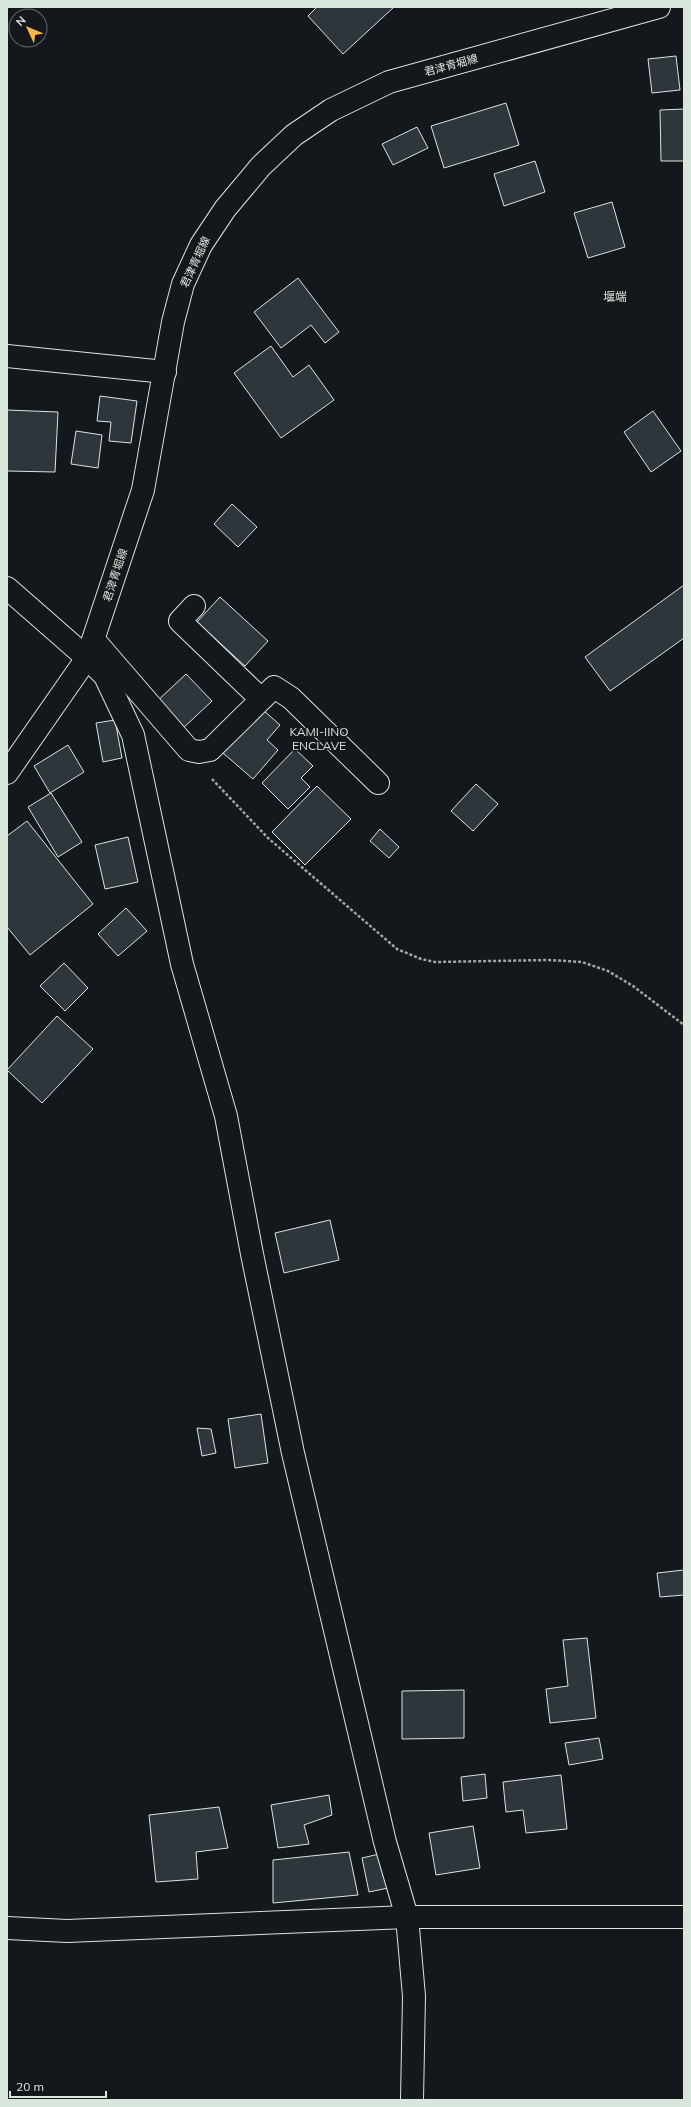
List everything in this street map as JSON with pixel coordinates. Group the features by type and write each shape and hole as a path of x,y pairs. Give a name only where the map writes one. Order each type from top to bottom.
{"street":[{"name":"君津青堀線","path":"7,773 90,649 143,490 173,322 183,284 201,245 225,208 261,166 294,135 331,110 389,82 659,7"},
{"path":"7,356 165,372"},
{"path":"7,588 90,649 189,750 199,752 210,750 267,693"},
{"path":"194,606 180,620 267,693 297,703 378,783"},
{"path":"90,649 105,676 133,735 182,964 226,1116 252,1254 293,1453 366,1765 407,1917 414,1996 412,2100"},
{"path":"7,1928 67,1931 407,1917 684,1917"}],"path":[{"path":"189,750 202,767 268,838 397,949 421,960 436,962 549,960 582,962 608,971 633,986 684,1024"}],"building":[{"path":"317,7 394,7 343,54 308,16"},
{"path":"676,56 680,90 652,93 648,59"},
{"path":"506,103 519,145 444,168 431,126"},
{"path":"684,109 684,161 661,161 660,110"},
{"path":"417,127 428,148 393,165 382,144"},
{"path":"535,161 545,192 504,206 494,174"},
{"path":"612,202 625,247 588,258 574,213"},
{"path":"298,278 339,332 325,343 311,325 281,348 254,312"},
{"path":"271,346 293,377 309,365 334,400 281,438 234,373"},
{"path":"100,396 137,401 131,443 109,441 111,422 97,421"},
{"path":"7,410 58,412 55,472 7,471"},
{"path":"653,411 681,451 651,472 624,432"},
{"path":"76,431 102,435 98,468 71,464"},
{"path":"232,504 257,527 238,547 214,524"},
{"path":"684,585 684,638 610,691 585,657"},
{"path":"220,597 268,641 245,666 197,622"},
{"path":"186,674 212,701 180,731 154,704"},
{"path":"262,709 280,725 267,740 278,750 253,779 223,753"},
{"path":"115,720 122,758 103,762 96,723"},
{"path":"68,745 84,772 50,793 34,766"},
{"path":"295,749 313,766 301,778 310,787 288,809 262,783"},
{"path":"476,784 498,804 473,831 451,811"},
{"path":"317,786 351,819 305,865 272,832"},
{"path":"51,793 82,842 58,857 28,807"},
{"path":"27,821 93,904 30,955 7,927 7,836"},
{"path":"380,829 399,847 389,858 370,841"},
{"path":"128,837 138,882 105,889 95,845"},
{"path":"126,908 147,931 118,956 98,934"},
{"path":"64,963 88,988 65,1011 40,986"},
{"path":"57,1016 93,1049 42,1103 7,1070"},
{"path":"330,1220 339,1260 284,1273 275,1233"},
{"path":"261,1414 268,1463 235,1468 228,1419"},
{"path":"197,1428 211,1429 216,1453 202,1456"},
{"path":"684,1570 684,1595 660,1597 657,1573"},
{"path":"587,1638 596,1718 550,1723 546,1689 568,1686 563,1640"},
{"path":"464,1690 464,1738 402,1739 402,1691"},
{"path":"599,1738 603,1759 569,1765 565,1743"},
{"path":"485,1774 487,1798 463,1801 461,1777"},
{"path":"561,1775 567,1829 526,1833 523,1810 506,1812 503,1782"},
{"path":"329,1795 332,1815 304,1825 309,1844 278,1848 271,1805"},
{"path":"219,1807 228,1848 196,1852 198,1879 156,1882 149,1815"},
{"path":"473,1826 480,1868 436,1875 429,1833"},
{"path":"349,1852 358,1895 273,1903 273,1860"},
{"path":"388,1852 398,1886 369,1892 362,1858"}],"district":[{"name":"堰端","path":"615,297"},
{"name":"KAMI-IINO ENCLAVE","path":"319,739"}]}
